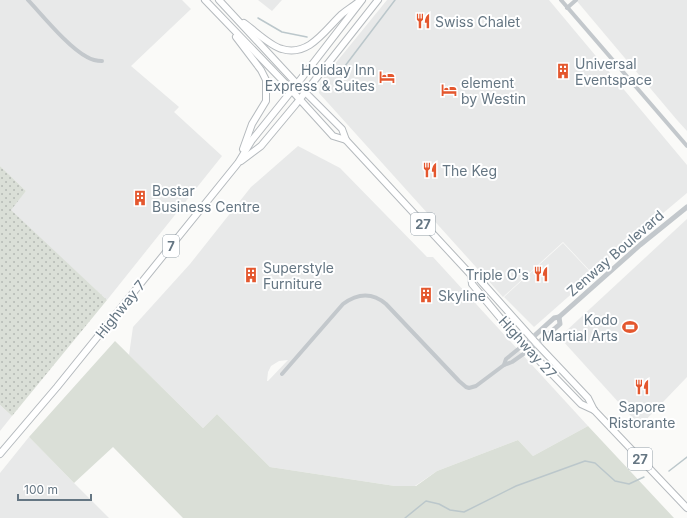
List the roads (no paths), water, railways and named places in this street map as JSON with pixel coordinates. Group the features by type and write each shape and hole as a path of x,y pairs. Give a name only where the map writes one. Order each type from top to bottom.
{"main road":[{"name":"Highway 27","path":"205,0 292,90 333,136 346,140"},
{"name":"Highway 27","path":"219,0 297,84 342,128 346,140 471,275 479,279 588,398 594,410 687,508"},
{"path":"232,14 281,49 301,50 318,40 343,13 362,0"},
{"name":"Highway 7","path":"0,454 57,387 238,163 252,140 362,0"},
{"name":"Highway 7","path":"238,163 260,146 300,99 378,0"},
{"path":"225,21 261,70 266,80 266,101 252,124 238,163"},
{"name":"Highway 27","path":"471,275 472,284 527,347 581,404 594,410"}],"street":[{"path":"28,0 73,47 86,57 97,61 102,61"},
{"path":"561,0 687,146"},
{"path":"567,8 576,0"},
{"name":"Zenway Boulevard","path":"532,338 554,318 559,317 634,250 687,207"},
{"path":"282,374 343,304 352,298 364,295 379,298 386,304 459,382 466,387 478,385 504,365 512,362 527,347 532,338"},
{"name":"Zenway Boulevard","path":"527,347 537,344 560,324 559,317"},
{"path":"504,365 506,359 527,347"}],"waterway":[{"path":"345,66 395,0"},
{"path":"258,18 282,32 307,37"},
{"path":"669,471 687,457"},
{"path":"405,518 426,501 439,504 450,510 464,512 516,486 585,461 595,463 615,481 629,484 644,477"}],"place":[{"name":"Swiss Chalet","path":"423,21"},
{"name":"Universal Eventspace","path":"563,71"},
{"name":"Holiday Inn Express & Suites","path":"387,77"},
{"name":"element by Westin","path":"449,90"},
{"name":"The Keg","path":"430,170"},
{"name":"Bostar Business Centre","path":"140,198"},
{"name":"Triple O's","path":"541,274"},
{"name":"Superstyle Furniture","path":"251,275"},
{"name":"Skyline","path":"426,295"},
{"name":"Kodo Martial Arts","path":"630,327"},
{"name":"Sapore Ristorante","path":"642,387"}]}
